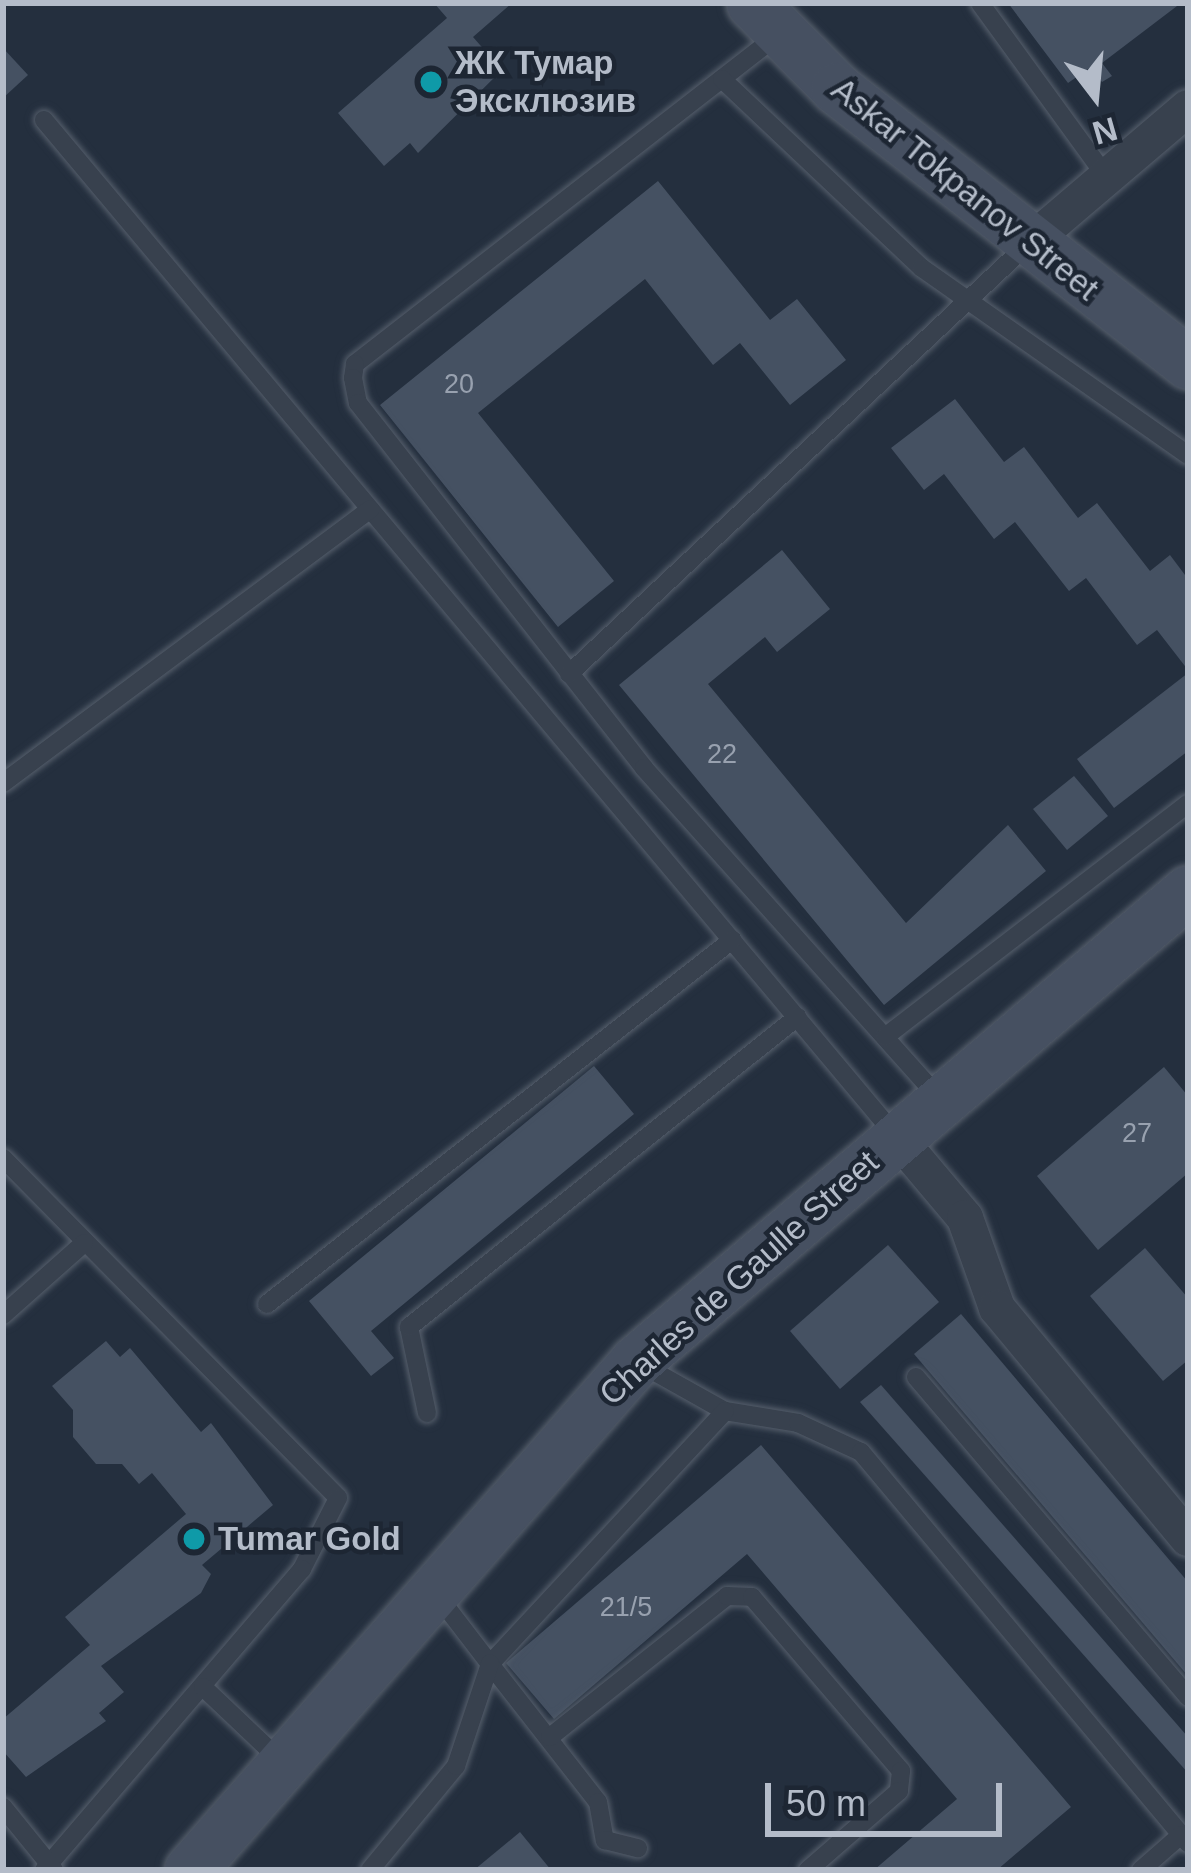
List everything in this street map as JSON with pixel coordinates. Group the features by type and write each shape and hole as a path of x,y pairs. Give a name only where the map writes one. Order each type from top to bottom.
{"street":[{"name":"Askar Tokpanov Street","path":"767,18 1027,245 1188,363"},
{"path":"1027,245 1188,108"},
{"name":"Charles de Gaulle Street","path":"190,1870 432,1588 636,1361 1188,891"},
{"path":"896,1136 965,1219 997,1308 1188,1538"}],"lane":[{"path":"980,3 1106,175"},
{"path":"767,18 722,79 355,364 358,403 569,674 940,1099"},
{"path":"722,79 971,304 1188,455"},
{"path":"44,120 896,1136"},
{"path":"569,674 971,304 1027,245"},
{"path":"3,783 370,509"},
{"path":"885,1037 1188,804"},
{"path":"267,1304 732,940"},
{"path":"427,1413 409,1327 797,1017"},
{"path":"3,1158 338,1498 302,1569 49,1868 3,1807"},
{"path":"3,1315 84,1243"},
{"path":"636,1361 725,1411 798,1424 861,1452 1185,1839 1141,1870"},
{"path":"916,1377 1188,1696"},
{"path":"370,1870 456,1766 490,1664 725,1411"},
{"path":"432,1588 598,1802 605,1840 638,1848"},
{"path":"550,1737 727,1596 752,1597 901,1771 898,1790 808,1870"},
{"path":"203,1687 283,1762"}],"building":[{"name":"ЖК Тумар Эксклюзив","path":"434,3 512,3 473,37 502,70 418,153 410,143 384,166 338,113 447,18"},
{"path":"1008,3 1181,3 1102,63 1112,76 1102,82 1091,67 1068,83"},
{"path":"3,48 28,75 3,98"},
{"path":"658,181 770,320 797,299 846,360 790,405 740,343 713,365 645,279 478,413 614,581 558,627 380,405"},
{"path":"955,399 1004,462 1024,447 1078,518 1097,503 1150,571 1170,555 1188,579 1188,670 1157,630 1137,645 1086,578 1069,591 1015,522 994,539 944,474 924,490 891,448"},
{"path":"782,550 830,609 777,652 765,637 708,684 906,923 1008,825 1046,871 884,1005 619,685"},
{"path":"1188,673 1188,751 1114,808 1077,759"},
{"path":"1074,776 1108,816 1067,850 1033,809"},
{"path":"594,1066 634,1114 371,1331 394,1358 371,1376 309,1301"},
{"path":"1164,1067 1188,1096 1188,1173 1098,1250 1037,1176"},
{"path":"888,1245 939,1302 840,1389 790,1331"},
{"path":"1145,1248 1188,1298 1188,1360 1163,1381 1090,1296"},
{"path":"961,1314 1188,1582 1188,1676 914,1354"},
{"name":"Tumar Gold","path":"106,1341 120,1357 130,1348 201,1432 211,1423 273,1505 202,1565 211,1574 201,1593 101,1666 124,1692 99,1713 106,1721 26,1777 3,1751 3,1719 90,1645 65,1617 186,1514 152,1473 139,1484 122,1464 96,1464 73,1437 73,1410 52,1386"},
{"path":"881,1385 1188,1737 1188,1773 860,1402"},
{"path":"761,1445 1071,1807 997,1870 874,1870 957,1799 747,1554 554,1719 506,1663"},
{"path":"520,1832 551,1870 474,1870"}],"place":[{"name":"ЖК Тумар Эксклюзив","path":"431,82"},
{"name":"Tumar Gold","path":"194,1539"}]}
